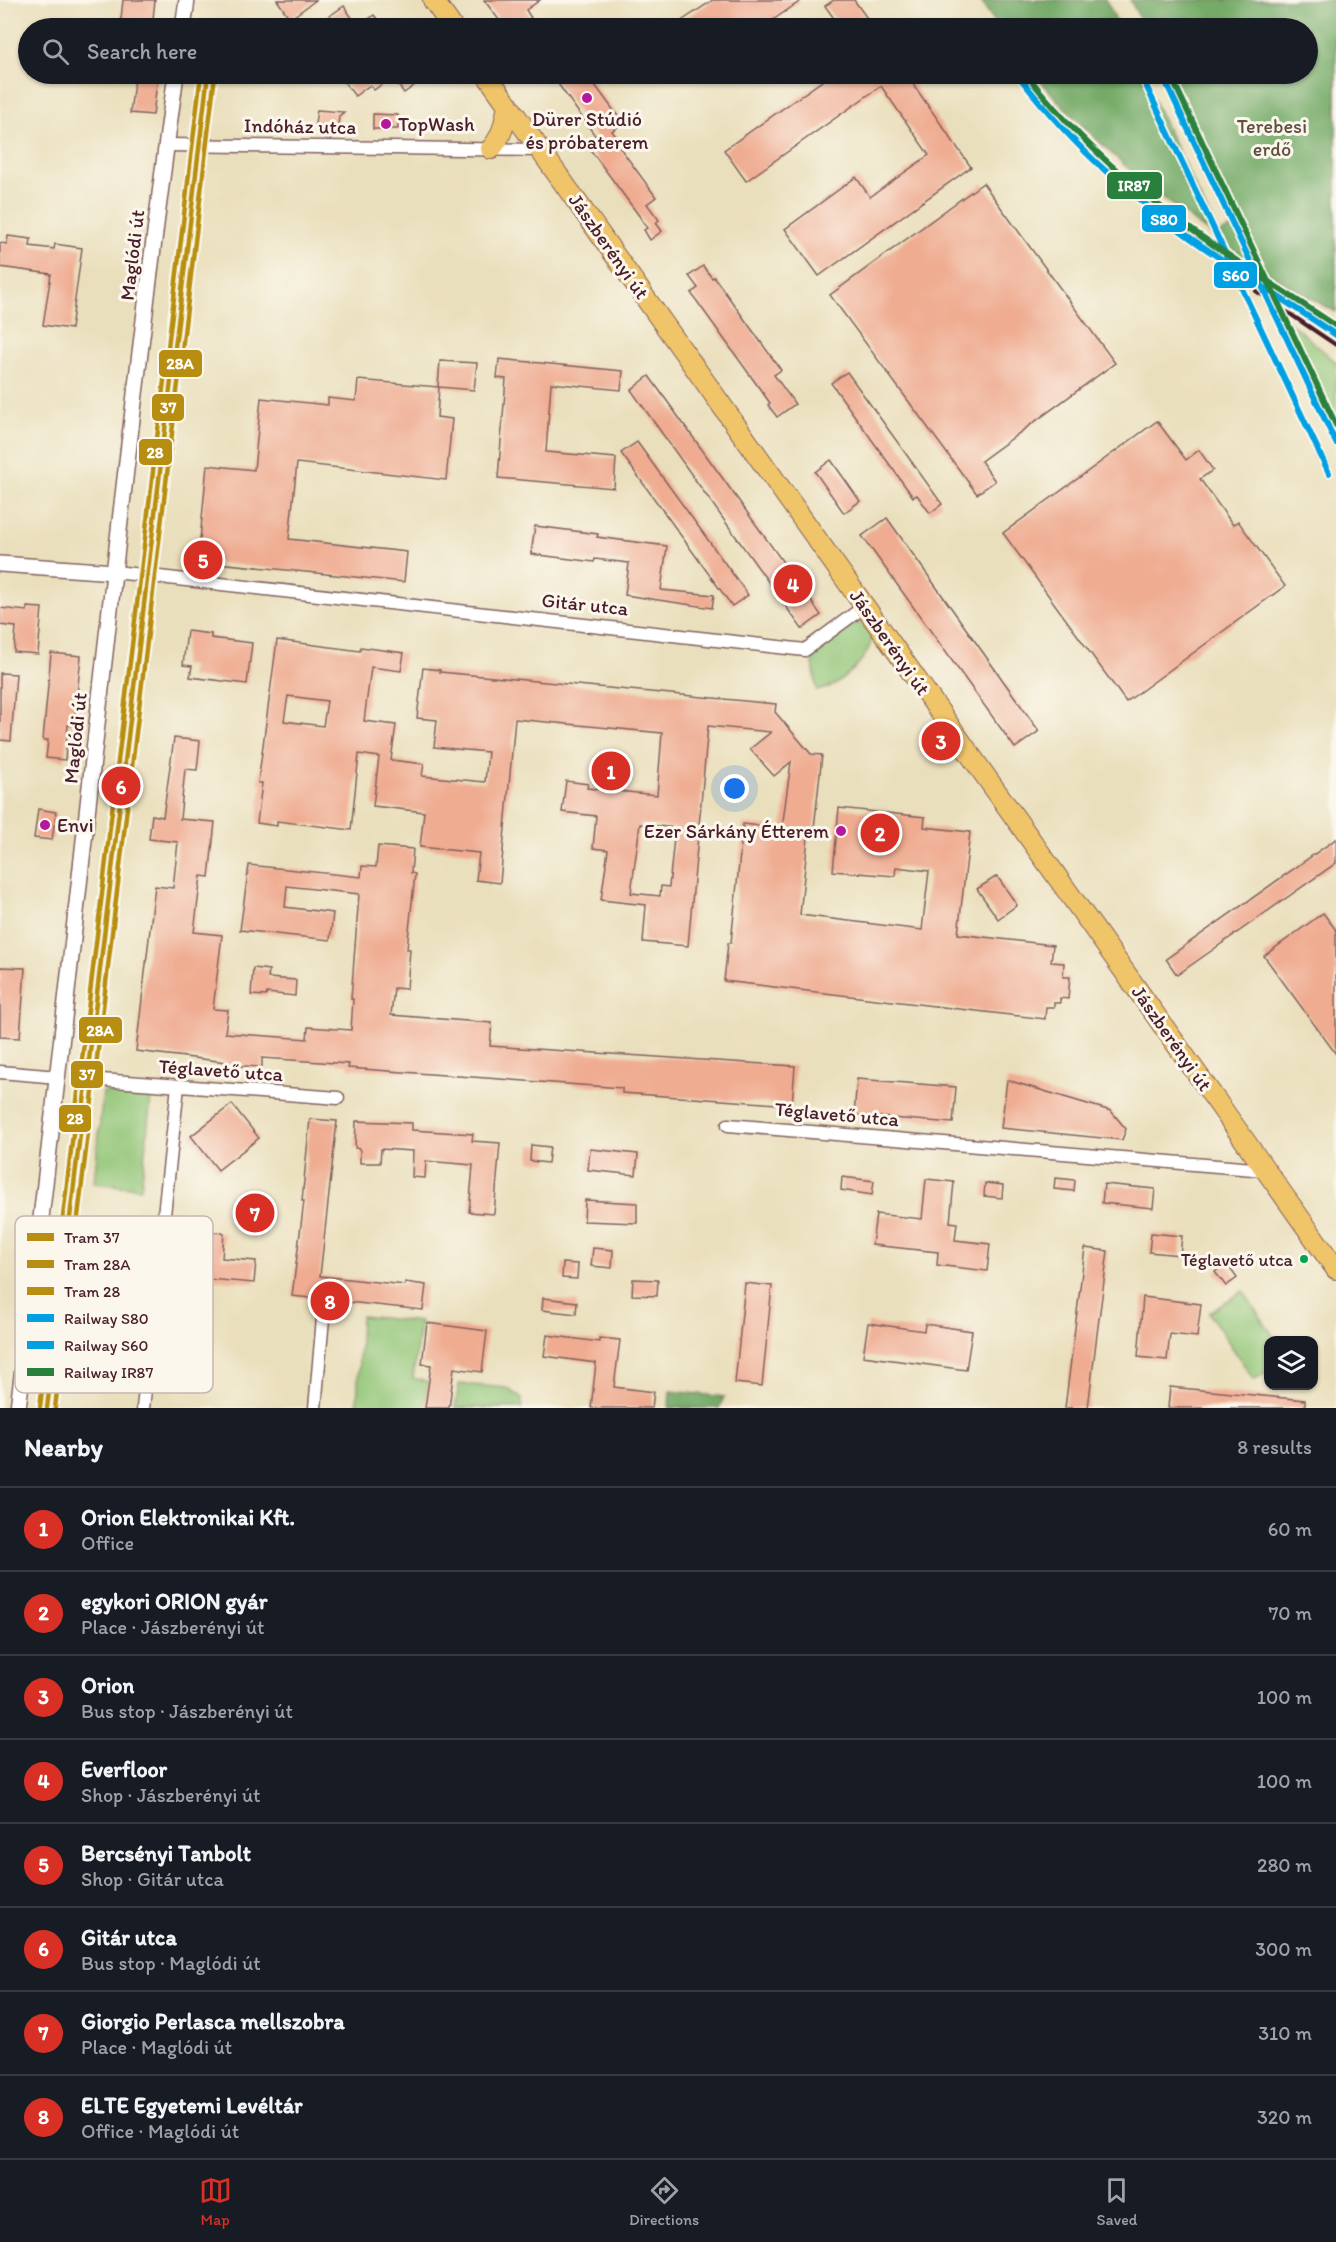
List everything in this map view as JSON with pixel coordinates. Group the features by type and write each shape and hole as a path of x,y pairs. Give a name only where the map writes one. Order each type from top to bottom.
{"main road":[{"path":"433,0 446,18"},
{"name":"Jászberényi út","path":"493,84 1336,1269"},
{"path":"491,149 505,128 508,104"}],"street":[{"path":"184,18 187,0"},
{"name":"Maglódi út","path":"41,1216 115,572 175,84"},
{"name":"Indóház utca","path":"166,145 541,150"},
{"name":"Gitár utca","path":"0,564 115,572 805,650 865,606"},
{"path":"0,1072 58,1077"},
{"name":"Téglavető utca","path":"101,1080 338,1098"},
{"path":"164,1216 178,1086"},
{"name":"Téglavető utca","path":"728,1125 1265,1170"},
{"path":"315,1408 324,1307"},
{"name":"Maglódi út","path":"18,1408 20,1393"},
{"path":"143,1408 145,1393"}],"green space":[{"path":"980,0 1106,0 1115,18 992,18"},
{"name":"Terebesi erdő","path":"1130,0 1336,0 1336,312 1252,263 1174,207 1102,144 1043,84 1146,84 1218,234 1242,224 1172,84 1318,84 1318,18 1140,18"},
{"path":"1285,318 1336,362 1336,427"},
{"path":"849,623 860,623 873,633 867,652 845,677 836,684 817,691 811,649"},
{"path":"103,1092 151,1097 141,1188 94,1183"},
{"path":"1243,1291 1273,1336 1264,1336 1264,1374 1254,1380 1209,1313"},
{"path":"361,1316 420,1322 413,1378 429,1382 425,1408 357,1408"},
{"path":"459,1384 507,1388 522,1399 522,1408 455,1408"},
{"path":"670,1391 724,1397 719,1408 669,1408"}],"building":[{"path":"123,0 155,0 153,18 121,18"},
{"path":"277,0 316,0 291,18"},
{"path":"484,0 540,0 526,10 531,18 498,18"},
{"path":"713,0 802,0 776,18 686,18"},
{"path":"834,0 854,0 867,18 834,18 825,6"},
{"path":"344,6 352,18 326,18"},
{"path":"134,84 157,84 153,115 130,113"},
{"path":"346,84 382,84 374,90 370,85 355,96"},
{"path":"397,84 416,84 404,93"},
{"path":"558,84 594,84 623,123 612,131 618,139 615,141 656,197 647,204 659,220 656,223 662,231 650,240 644,230 647,228 640,217 589,148 599,141"},
{"path":"818,84 913,84 971,167 819,276 785,229 856,177 870,197 929,155 881,86 746,181 724,150"},
{"path":"317,110 344,112 339,116 338,126 315,124"},
{"name":"TopWash","path":"373,114 398,115 398,129 373,129"},
{"path":"983,183 1115,363 981,461 995,481 977,494 830,295"},
{"path":"8,236 31,239 30,246 54,249 55,244 82,248 71,329 43,325 51,274 0,267 0,243 7,244"},
{"path":"703,266 712,278 714,277 781,370 774,375 795,404 777,417 768,405 770,403 691,293 698,288 689,276"},
{"path":"499,359 623,371 621,390 551,383 546,452 616,458 614,488 498,478 506,379 497,378"},
{"path":"440,361 477,363 474,390 439,387 437,417 452,419 446,480 297,463 289,539 407,552 404,582 198,561 207,465 254,470 261,398 328,405 328,398 356,401 358,380 438,387"},
{"path":"847,372 942,504 930,513 917,495 913,497 831,383"},
{"path":"649,376 821,615 802,629 631,390"},
{"path":"1157,421 1186,460 1199,450 1213,470 1200,479 1233,525 1238,521 1285,586 1126,702 1003,533"},
{"path":"637,442 748,595 732,606 621,453"},
{"path":"831,460 860,501 844,513 815,472"},
{"path":"887,518 1039,731 1015,748 862,536"},
{"path":"535,526 667,546 661,590 714,595 712,608 625,595 629,563 595,559 594,562 531,554"},
{"path":"27,607 42,608 38,654 14,652 16,627 0,625 0,608 27,611"},
{"path":"187,631 211,634 211,638 252,643 247,684 190,677 192,666 183,665"},
{"path":"277,640 360,651 361,647 404,653 401,671 371,667 364,721 396,725 391,760 424,764 422,776 485,782 488,752 434,747 437,720 417,718 423,668 440,670 440,672 776,704 775,712 811,754 822,755 814,829 809,828 800,915 922,930 929,871 896,867 895,876 833,871 839,808 925,817 924,827 970,832 958,934 1053,945 1051,962 1064,963 1063,977 1070,977 1068,999 1060,998 1060,1003 1054,1003 1054,1007 1046,1007 1045,1019 724,981 728,943 731,943 743,824 782,828 791,762 774,776 750,749 771,732 708,726 688,946 643,942 646,905 601,900 608,850 593,848 596,816 562,812 566,781 588,784 587,788 657,795 662,733 515,719 500,883 476,880 479,853 420,847 424,812 373,806 379,757 359,754 351,830 277,821 277,826 257,823 262,783 258,783","holes":["288,696 327,701 323,726 284,721","640,824 675,828 669,887 661,886 660,896 631,893"]},
{"path":"51,653 81,656 74,725 68,725 65,760 46,758 48,740 43,740"},
{"path":"0,673 16,674 11,741 0,740"},
{"path":"174,738 200,741 197,770 185,769 180,819 215,822 209,877 201,876 194,932 222,935 213,1009 228,1010 225,1033 307,1039 308,1027 351,1030 353,999 351,999 359,894 287,886 285,907 333,913 330,940 240,930 249,865 361,877 362,866 376,867 378,846 413,849 411,873 415,874 407,949 410,949 407,989 394,988 391,1015 492,1023 490,1046 795,1066 792,1105 622,1093 622,1088 348,1068 349,1064 262,1058 262,1067 226,1065 226,1062 136,1051 155,886 173,888 178,842 149,839 152,815 163,817"},
{"name":"Envi","path":"38,809 56,812 52,840 34,838"},
{"path":"1336,839 1336,863 1177,975 1166,959"},
{"path":"997,876 1017,905 998,919 977,889"},
{"path":"1323,913 1336,930 1336,1054 1264,956"},
{"path":"0,967 25,968 20,1038 0,1037"},
{"path":"253,968 269,970 268,978 296,980 295,996 267,993 266,996 251,995"},
{"path":"857,1079 956,1087 953,1123 854,1115"},
{"path":"1007,1080 1111,1111 1126,1129 1122,1140 1001,1128"},
{"path":"232,1104 259,1138 218,1170 191,1136"},
{"path":"310,1119 337,1121 320,1276 426,1285 423,1310 292,1296 304,1201 302,1201"},
{"path":"356,1121 412,1123 412,1130 473,1134 472,1141 500,1143 494,1214 469,1212 473,1165 426,1161 425,1178 412,1177 413,1151 381,1149 380,1163 360,1163 360,1149 355,1148"},
{"path":"531,1145 550,1147 548,1163 530,1161"},
{"path":"590,1149 638,1154 636,1175 588,1170"},
{"path":"842,1177 874,1181 872,1195 841,1190"},
{"path":"1055,1178 1075,1180 1074,1191 1054,1189"},
{"path":"926,1179 954,1182 950,1222 957,1223 955,1240 990,1244 987,1271 937,1265 938,1252 872,1245 876,1214 922,1219"},
{"path":"985,1183 1003,1185 1002,1198 984,1196"},
{"path":"1104,1184 1155,1189 1153,1208 1102,1203"},
{"path":"585,1200 637,1203 637,1223 584,1221"},
{"path":"213,1232 224,1233 222,1258 256,1261 254,1283 213,1279"},
{"path":"1151,1233 1182,1236 1180,1255 1149,1252"},
{"path":"593,1248 613,1250 612,1268 591,1266"},
{"path":"1085,1248 1108,1251 1088,1408 1065,1408"},
{"path":"563,1263 578,1264 577,1279 562,1278"},
{"path":"1226,1263 1237,1278 1226,1286 1215,1272"},
{"path":"633,1279 658,1280 657,1296 632,1295"},
{"path":"745,1283 772,1286 762,1386 735,1383"},
{"path":"1143,1297 1201,1304 1197,1337 1170,1334 1167,1360 1138,1357"},
{"path":"543,1298 577,1302 576,1314 542,1310"},
{"path":"427,1323 487,1331 482,1372 454,1368 449,1408 425,1408 431,1365 422,1364"},
{"path":"868,1323 924,1331 925,1324 972,1331 966,1370 863,1356"},
{"path":"547,1335 599,1342 599,1338 620,1340 614,1387 654,1392 652,1408 591,1408 596,1363 544,1356"},
{"path":"1170,1387 1305,1400 1305,1408 1168,1408"}],"railway":[{"path":"1256,291 1336,345"}],"tram line":[{"name":"28","path":"63,1216 200,84"},
{"name":"37","path":"70,1216 207,84"},
{"name":"28A","path":"78,1216 214,84"},
{"name":"28","path":"40,1407 42,1393"},
{"name":"37","path":"47,1408 49,1393"},
{"name":"28A","path":"55,1408 57,1393"}],"rail line":[{"name":"S80","path":"1025,84 1072,139 1136,197 1220,258 1336,335"},
{"name":"IR87","path":"1034,84 1080,136 1141,191 1212,244 1336,326"},
{"name":"S60","path":"1145,84 1329,473"},
{"name":"S80","path":"1167,84 1336,443"},
{"name":"IR87","path":"1175,84 1336,425"}],"place":[{"name":"Dürer Stúdió és próbaterem","path":"587,98"},
{"name":"TopWash","path":"386,124"},
{"name":"Bercsényi Tanbolt","path":"203,560"},
{"name":"Everfloor","path":"793,584"},
{"name":"Orion","path":"941,741"},
{"name":"Orion Elektronikai Kft.","path":"611,771"},
{"name":"Gitár utca","path":"121,786"},
{"name":"Envi","path":"45,825"},
{"name":"Ezer Sárkány Étterem","path":"841,831"},
{"name":"egykori ORION gyár","path":"880,833"},
{"name":"Giorgio Perlasca mellszobra","path":"255,1213"},
{"name":"Téglavető utca","path":"1304,1259"},
{"name":"ELTE Egyetemi Levéltár","path":"330,1301"}]}
